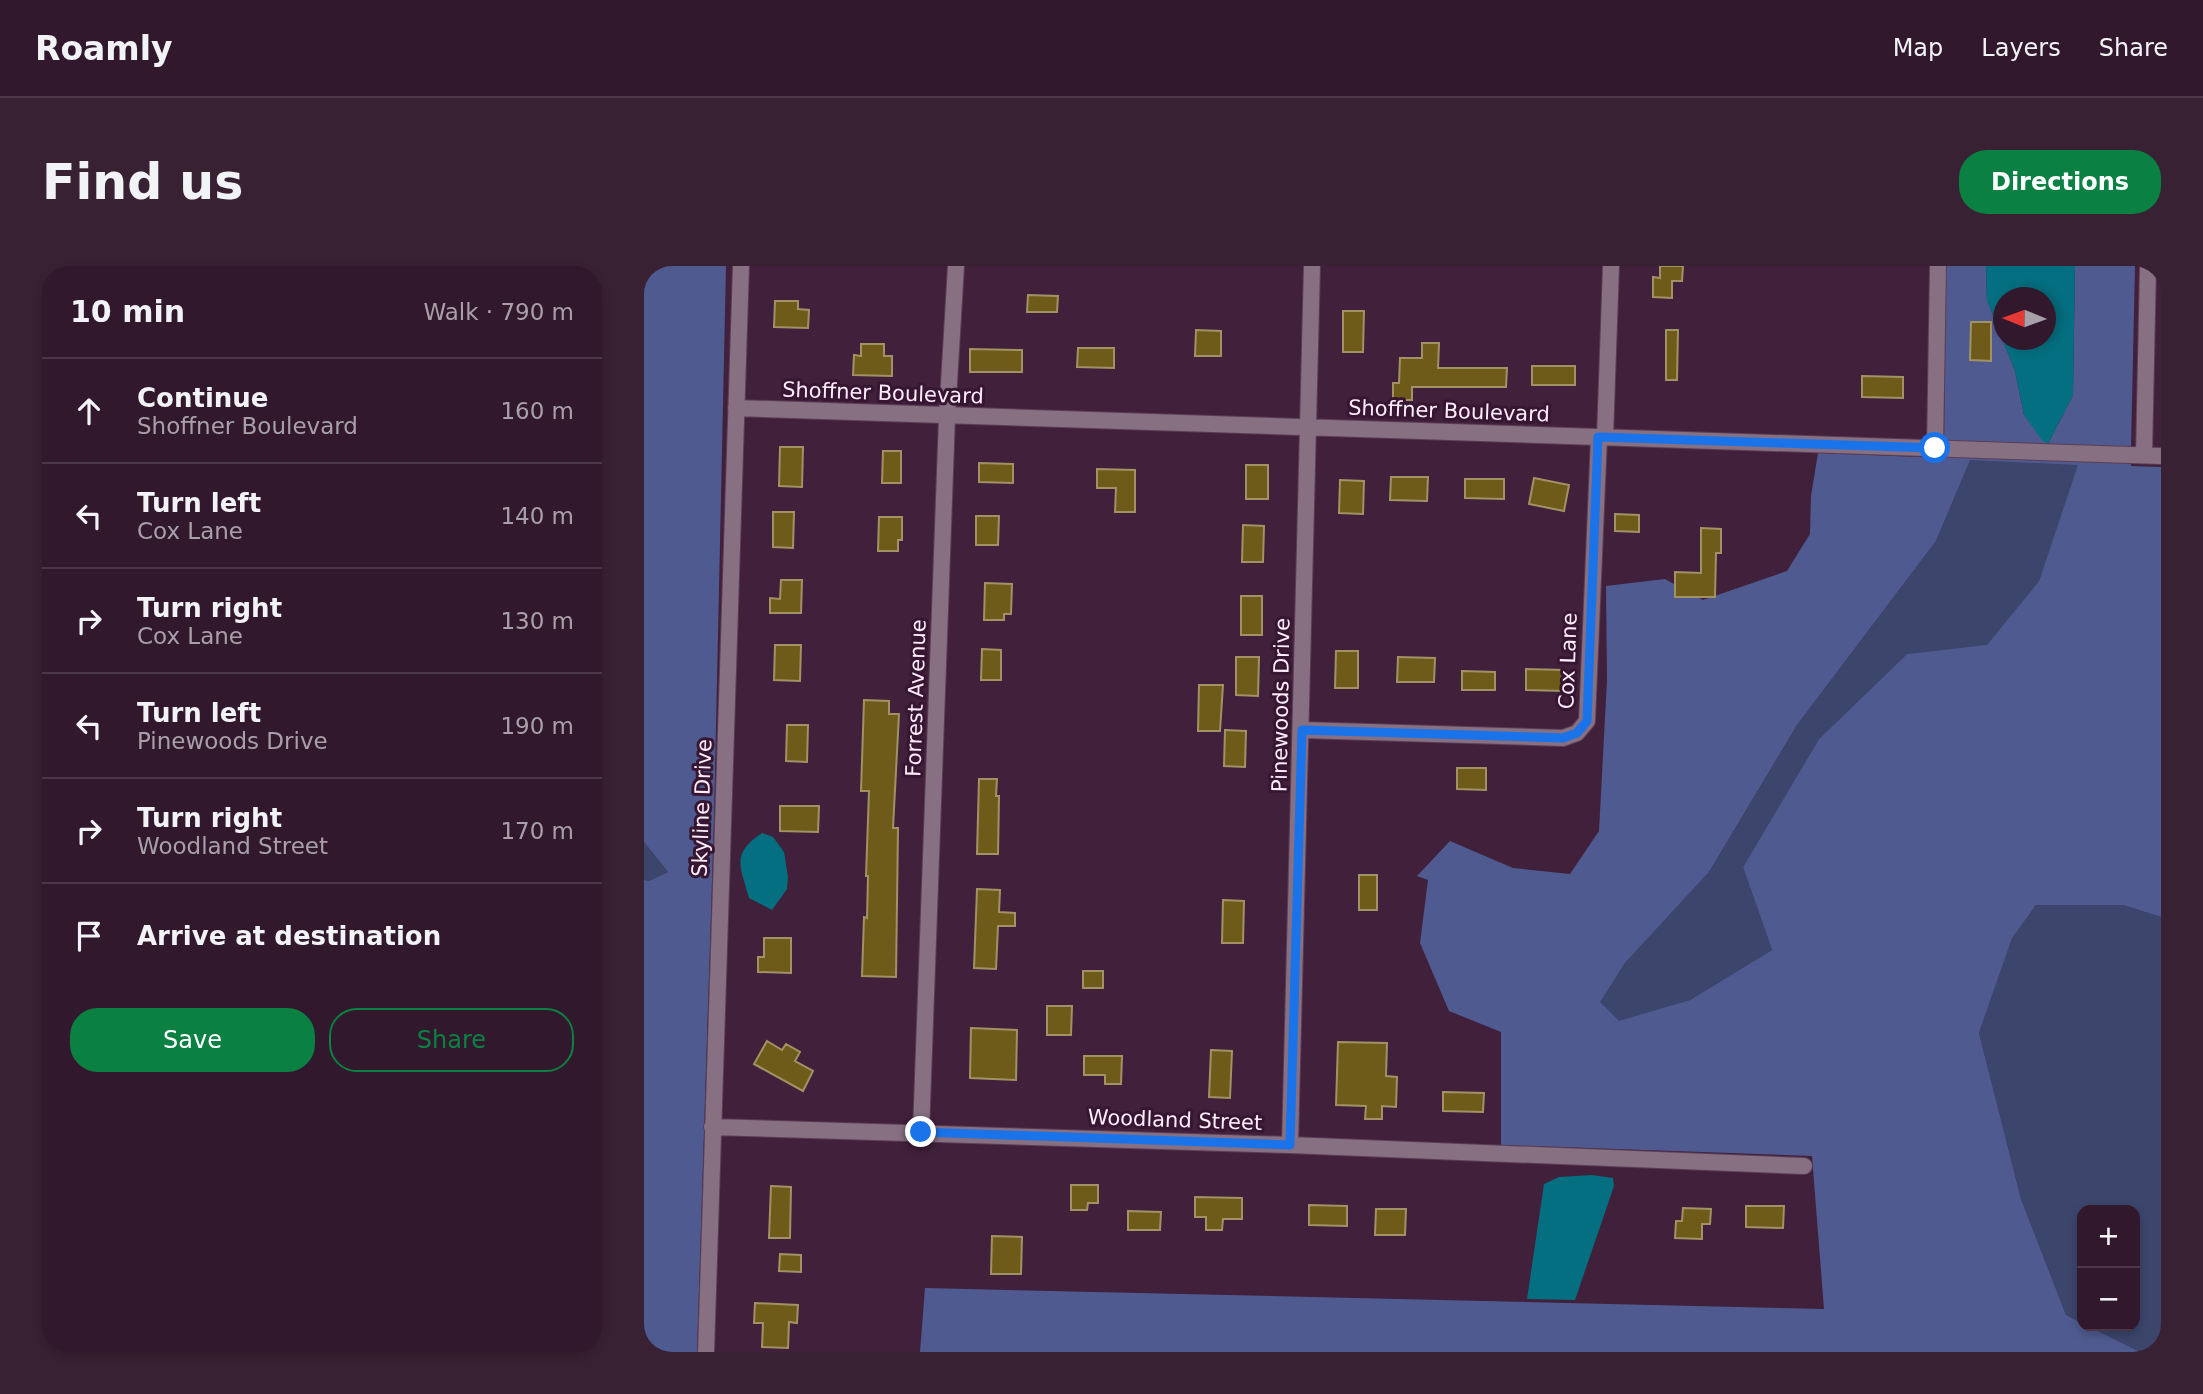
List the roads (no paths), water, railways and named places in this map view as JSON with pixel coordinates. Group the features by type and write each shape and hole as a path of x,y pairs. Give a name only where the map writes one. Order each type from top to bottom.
{"street":[{"name":"Skyline Drive","path":"706,1352 741,266"},
{"name":"Forrest Avenue","path":"921,1132 947,416 956,266"},
{"name":"Pinewoods Drive","path":"1290,1145 1312,266"},
{"path":"1602,437 1611,266"},
{"path":"1935,448 1938,266"},
{"path":"2144,455 2148,266"},
{"name":"Shoffner Boulevard","path":"736,408 2161,456"},
{"name":"Cox Lane","path":"1302,730 1563,738 1577,733 1587,721 1602,437"},
{"name":"Woodland Street","path":"712,1126 1290,1145 1804,1166"}]}
